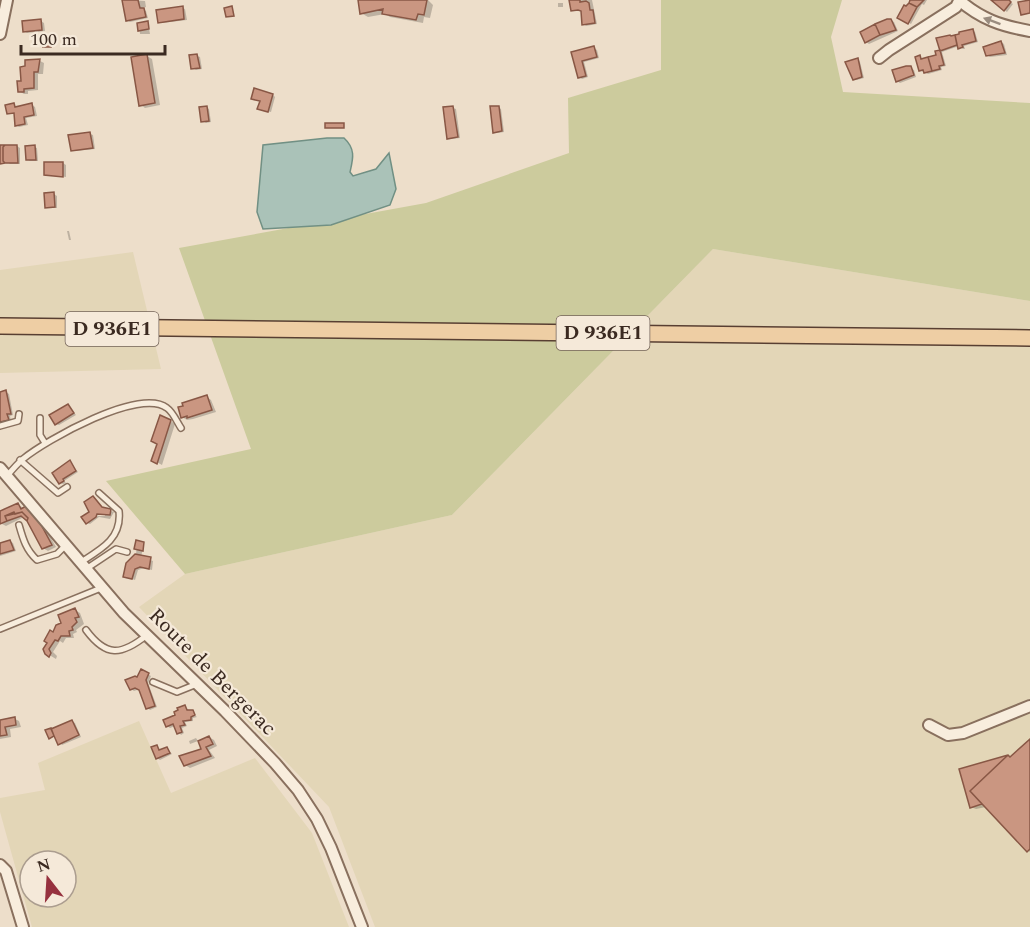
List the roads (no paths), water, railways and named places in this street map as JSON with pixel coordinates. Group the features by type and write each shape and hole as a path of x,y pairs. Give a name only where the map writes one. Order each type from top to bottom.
{"main road":[{"name":"D 936E1","path":"0,327 1030,338"},
{"name":"D 936E1","path":"0,334 25,334 48,328"}],"street":[{"path":"0,34 6,0"},
{"path":"879,58 956,7 959,0 981,17 1009,27 1030,31"},
{"name":"Route de Bergerac","path":"2,472 66,544 101,588 275,763 298,790 317,819 362,927"},
{"path":"928,725 948,735 963,733 1030,706"},
{"path":"0,865 6,871 23,927"}],"lane":[{"path":"2,472 45,443 100,415 138,404 154,403 168,408 181,428"},
{"path":"0,426 18,421 20,414"},
{"path":"40,418 40,435 45,443"},
{"path":"21,460 58,493 67,487"},
{"path":"83,566 115,535 120,524 119,511 99,493"},
{"path":"19,525 29,553 37,560 57,554 66,544"},
{"path":"83,566 116,549 127,552"},
{"path":"0,629 101,588"},
{"path":"86,630 95,643 115,651 124,651 147,635"},
{"path":"153,682 177,692 197,684"}]}
